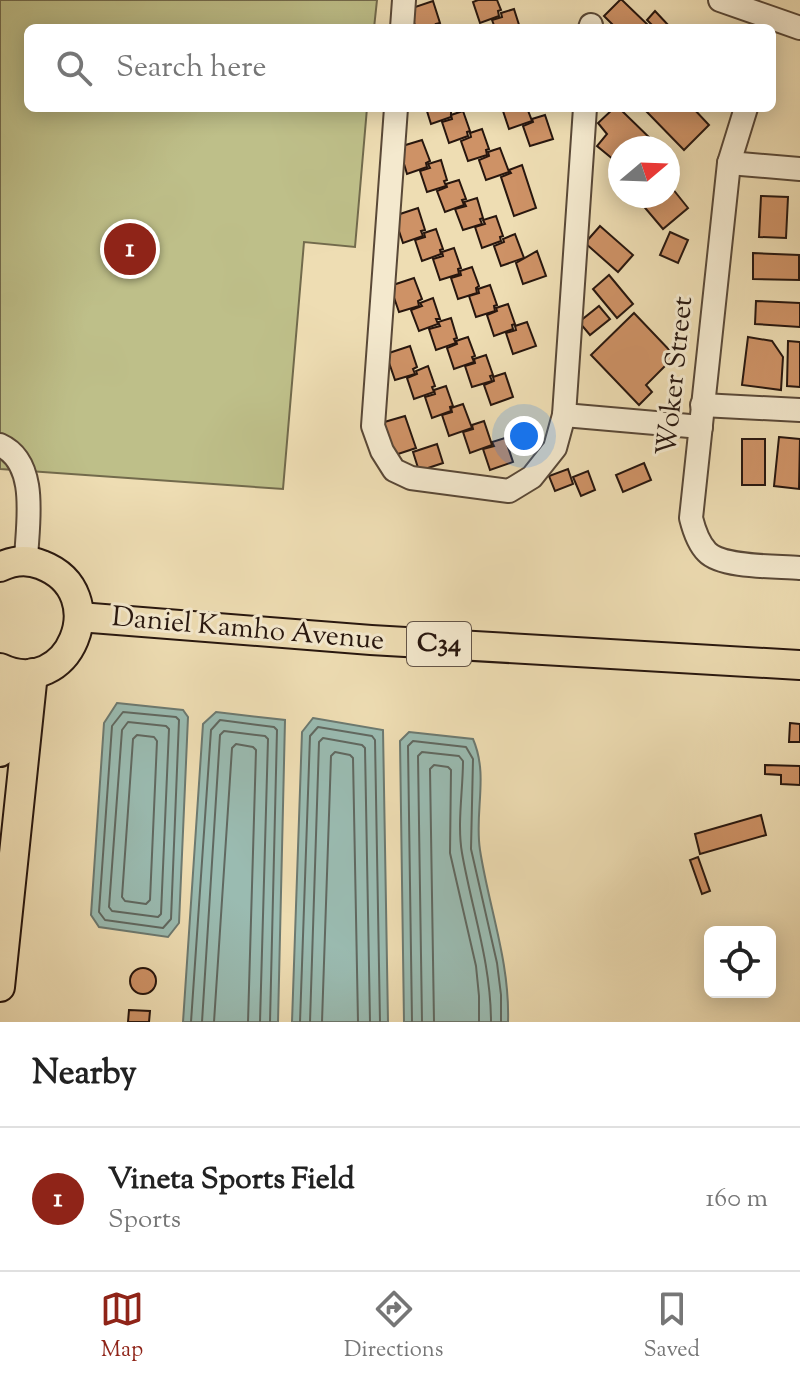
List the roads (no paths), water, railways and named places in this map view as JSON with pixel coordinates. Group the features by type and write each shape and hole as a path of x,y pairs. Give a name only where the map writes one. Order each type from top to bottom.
{"main road":[{"name":"Daniel Kamho Avenue","path":"13,564 50,568 62,577 78,603 79,617 78,631 66,654 45,670 14,671"},
{"name":"Daniel Kamho Avenue","path":"79,617 371,640 800,665"},
{"path":"0,752 14,671"},
{"path":"0,987 14,671"}],"street":[{"path":"402,24 404,0"},
{"path":"720,0 777,17 800,28"},
{"path":"396,112 373,426 382,451 394,470 411,478 509,491 532,477 555,448 564,415 585,112"},
{"name":"Woker Street","path":"745,112 729,163 691,518 696,536 708,554 726,562 800,568"},
{"path":"729,163 800,169"},
{"path":"564,415 701,416 800,410"},
{"path":"0,445 22,468 29,494 13,564"}],"water":[{"path":"117,703 183,710 188,717 179,923 168,937 99,927 91,915 104,723"},
{"path":"216,712 285,720 278,1022 183,1022 203,724"},
{"path":"313,718 383,730 388,1022 292,1022 302,732"},
{"path":"409,732 473,739 478,753 481,780 480,850 506,978 508,1022 404,1022 400,741"}],"place":[{"name":"Vineta Sports Field","path":"130,249"}]}
